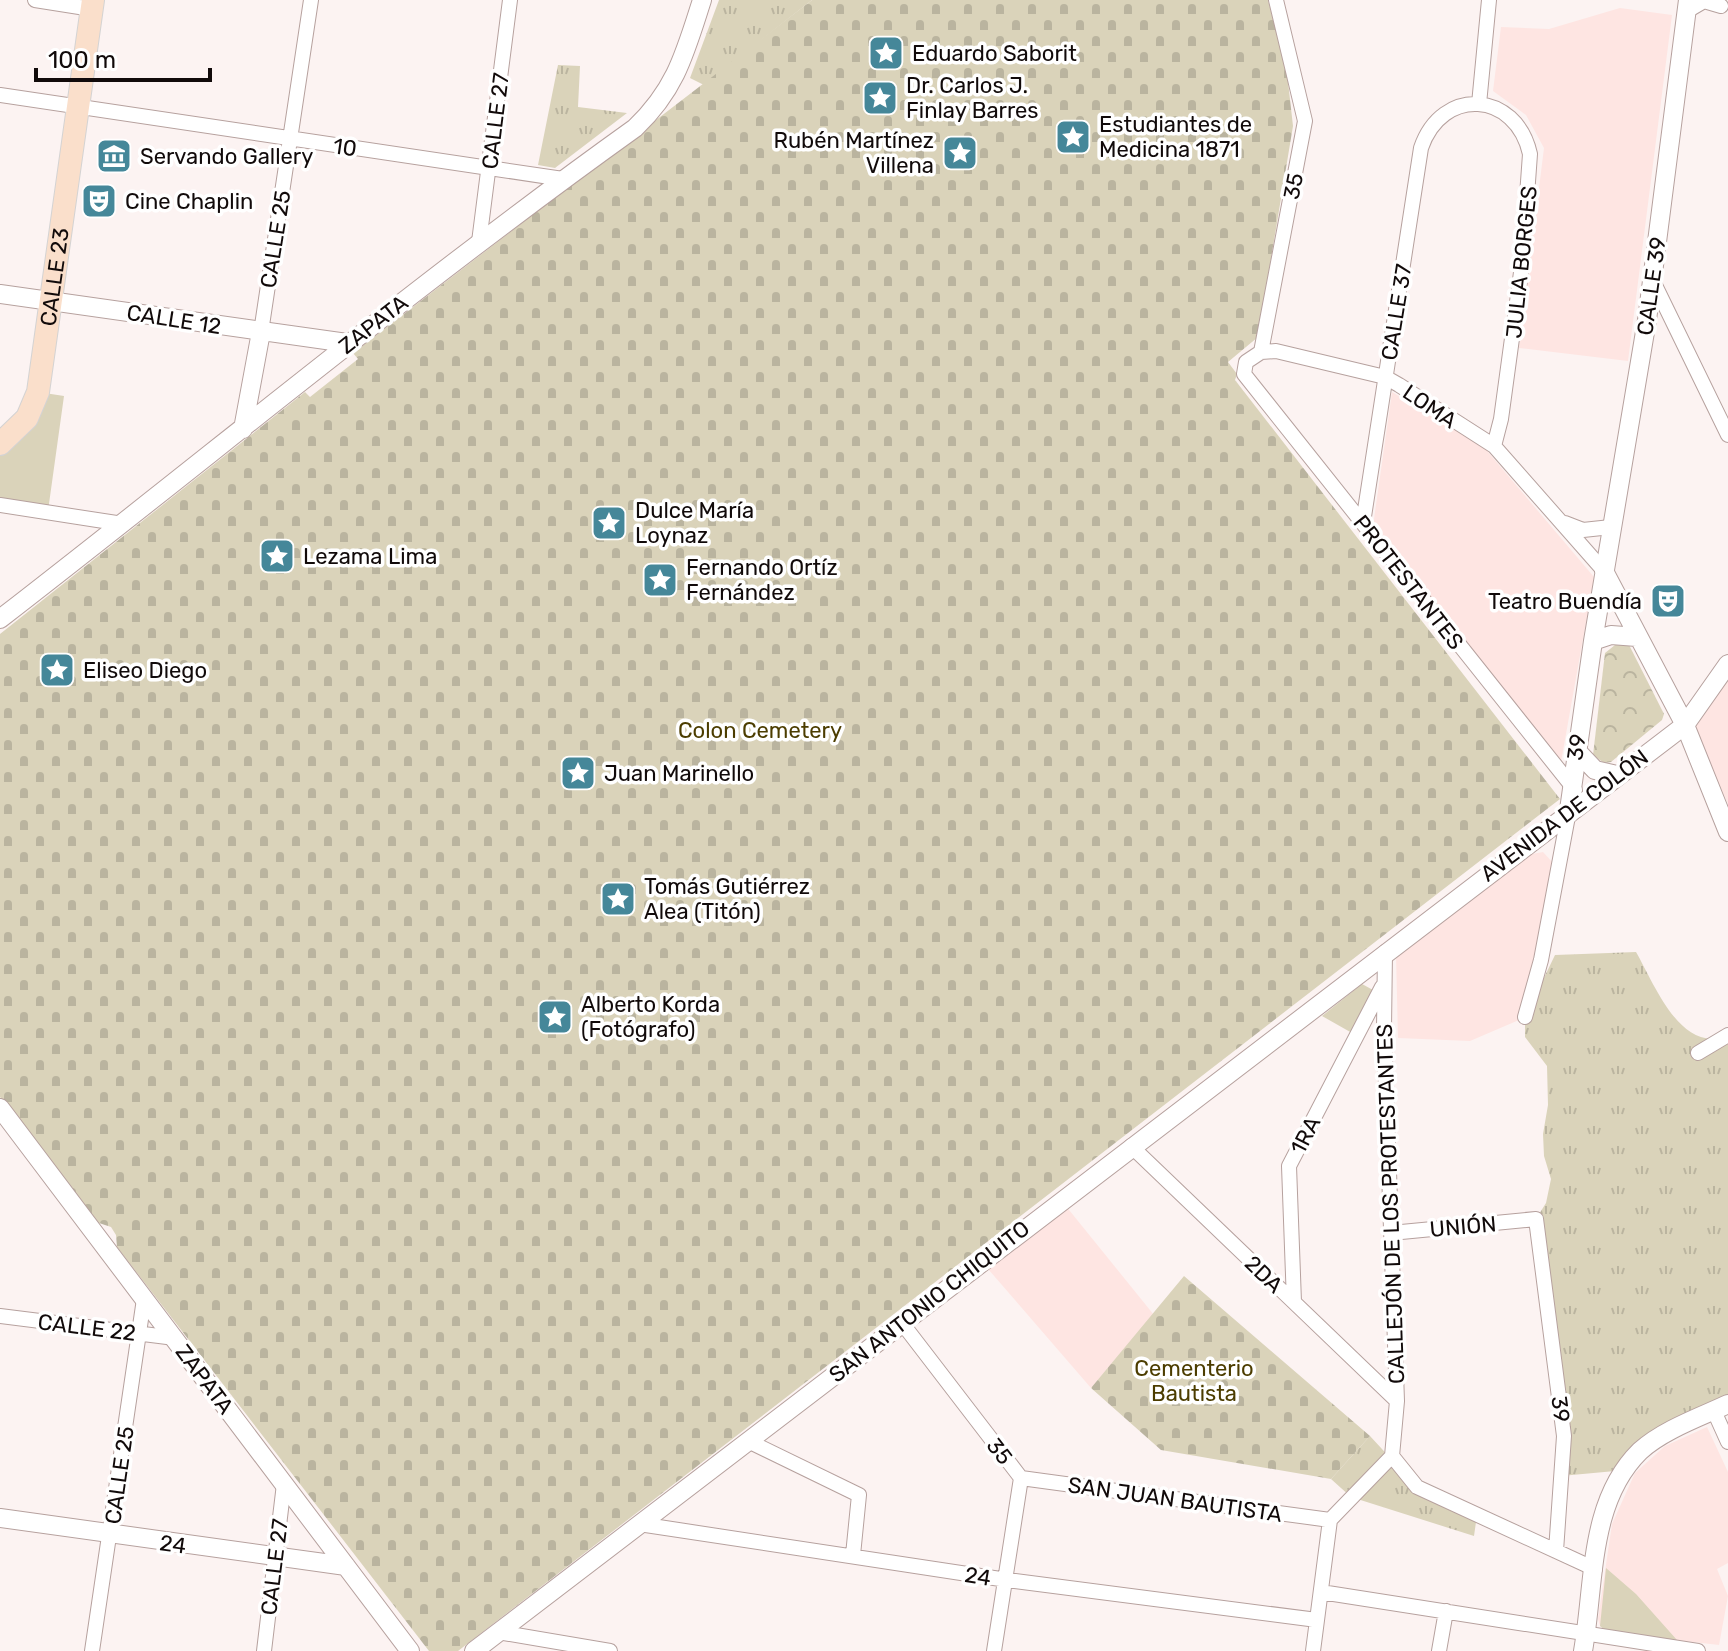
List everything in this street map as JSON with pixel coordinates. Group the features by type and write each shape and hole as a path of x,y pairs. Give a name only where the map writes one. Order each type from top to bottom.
{"main road":[{"name":"ZAPATA","path":"0,619 243,429 347,343 635,128 664,97 677,75 702,0"},
{"name":"CALLE 23","path":"0,444 20,427 33,409 52,301 92,4"},
{"name":"CALLE 39","path":"1604,571 1647,320 1687,6"},
{"name":"CALLE 12","path":"0,294 347,343"},
{"name":"CALLE 25","path":"243,429 261,332"},
{"path":"305,339 325,361"},
{"name":"LOMA","path":"1604,571 1685,725 1728,832"},
{"name":"39","path":"1574,799 1576,750 1604,571"},
{"path":"1593,641 1611,635 1637,637"},
{"name":"AVENIDA DE COLÓN","path":"1385,952 1574,799 1617,775 1685,725 1728,664"},
{"path":"1576,750 1595,770 1617,775"},
{"name":"SAN ANTONIO CHIQUITO","path":"474,1651 1385,952"},
{"name":"ZAPATA","path":"2,1113 410,1651"},
{"path":"1584,1643 1601,1522 1608,1498 1641,1450 1721,1408"},
{"name":"24","path":"0,1518 276,1559 346,1566"}],"street":[{"path":"35,0 92,4"},
{"name":"CALLE 25","path":"261,332 311,0"},
{"name":"CALLE 27","path":"479,242 510,0"},
{"path":"1479,104 1489,0"},
{"name":"35","path":"1261,352 1305,121 1277,1"},
{"path":"1687,6 1704,1 1720,3 1728,22"},
{"name":"10","path":"0,95 563,179"},
{"name":"CALLE 37","path":"1363,523 1421,148 1426,135 1445,113 1479,104"},
{"name":"JULIA BORGES","path":"1479,104 1503,111 1517,123 1526,138 1531,164 1521,279 1501,419 1494,446"},
{"path":"1652,279 1728,435"},
{"path":"1647,320 1675,327"},
{"name":"LOMA","path":"1261,352 1276,351 1385,377 1494,446 1565,523 1604,571"},
{"name":"PROTESTANTES","path":"1261,352 1246,362 1244,374 1363,523 1574,799"},
{"path":"0,505 123,524"},
{"path":"1565,523 1583,530 1611,527"},
{"name":"39","path":"1525,1017 1541,960 1574,799"},
{"name":"CALLEJÓN DE LOS PROTESTANTES","path":"1385,952 1397,1401 1392,1456"},
{"name":"1RA","path":"1294,1302 1289,1166 1384,983"},
{"path":"1698,1053 1728,1035"},
{"name":"2DA","path":"1131,1146 1397,1401"},
{"name":"39","path":"1536,1219 1564,1436 1556,1551"},
{"name":"UNIÓN","path":"1391,1233 1536,1219"},
{"name":"CALLE 25","path":"92,1651 144,1299"},
{"name":"CALLE 22","path":"0,1316 175,1338"},
{"name":"35","path":"902,1323 1021,1478 994,1651"},
{"path":"1721,1408 1728,1442"},
{"path":"748,1441 859,1495 853,1555"},
{"path":"1313,1651 1330,1520 1392,1456 1417,1487 1595,1569"},
{"name":"SAN JUAN BAUTISTA","path":"1021,1478 1330,1520"},
{"name":"CALLE 27","path":"264,1651 284,1484"},
{"name":"24","path":"639,1524 1007,1580 1317,1620"},
{"path":"1321,1592 1446,1611 1584,1643 1698,1651"},
{"path":"1439,1651 1446,1611"},
{"path":"498,1632 610,1651"}],"shaded area":[{"path":"1620,8 1672,15 1628,361 1519,348 1544,148 1526,115 1493,91 1501,27 1549,29"},
{"path":"1392,392 1482,445 1594,577 1561,762 1373,526"},
{"path":"1728,676 1728,804 1692,724"},
{"path":"1543,852 1555,865 1519,1020 1470,1041 1398,1038 1396,955 1532,854"},
{"path":"1061,1200 1154,1315 1091,1388 982,1262"},
{"path":"1707,1427 1728,1472 1728,1563 1717,1569 1728,1596 1719,1645 1607,1632 1598,1619 1612,1524 1635,1473 1665,1446"}],"green space":[{"path":"719,0 812,0 704,85 690,78"},
{"name":"Colon Cemetery","path":"812,0 1268,0 1287,73 1293,126 1258,337 1228,362 1237,374 1235,380 1560,799 458,1651 429,1651 117,1247 116,1235 111,1227 96,1222 0,1097 0,634 305,392 310,397 358,359 353,353"},
{"path":"558,65 580,66 578,107 627,113 555,168 538,165"},
{"path":"38,392 64,396 48,511 0,505 0,444"},
{"path":"1625,637 1664,714 1662,720 1611,762 1604,763 1593,755 1605,653"},
{"path":"1636,952 1671,1013 1683,1026 1696,1035 1711,1039 1728,1035 1728,1404 1685,1424 1626,1470 1561,1476 1536,1219 1546,1203 1551,1179 1544,1156 1543,1134 1548,1105 1547,1066 1525,1037 1525,1017 1555,955"},
{"path":"1362,984 1373,990 1352,1033 1322,1016"},
{"name":"Cementerio Bautista","path":"1184,1276 1370,1436 1331,1479 1161,1450 1091,1388"},
{"path":"1370,1436 1417,1487 1477,1515 1474,1536 1351,1497 1331,1479"},
{"path":"1606,1568 1636,1594 1677,1640 1607,1632 1600,1626"}],"place":[{"name":"Eduardo Saborit","path":"886,53"},
{"name":"Dr. Carlos J. Finlay Barres","path":"880,98"},
{"name":"Estudiantes de Medicina 1871","path":"1073,137"},
{"name":"Rubén Martínez Villena","path":"960,153"},
{"name":"Servando Gallery","path":"114,156"},
{"name":"Cine Chaplin","path":"99,201"},
{"name":"Dulce María Loynaz","path":"609,523"},
{"name":"Lezama Lima","path":"277,556"},
{"name":"Fernando Ortíz Fernández","path":"660,580"},
{"name":"Teatro Buendía","path":"1668,601"},
{"name":"Eliseo Diego","path":"57,670"},
{"name":"Juan Marinello","path":"578,773"},
{"name":"Tomás Gutiérrez Alea (Titón)","path":"618,899"},
{"name":"Alberto Korda (Fotógrafo)","path":"555,1017"}]}
